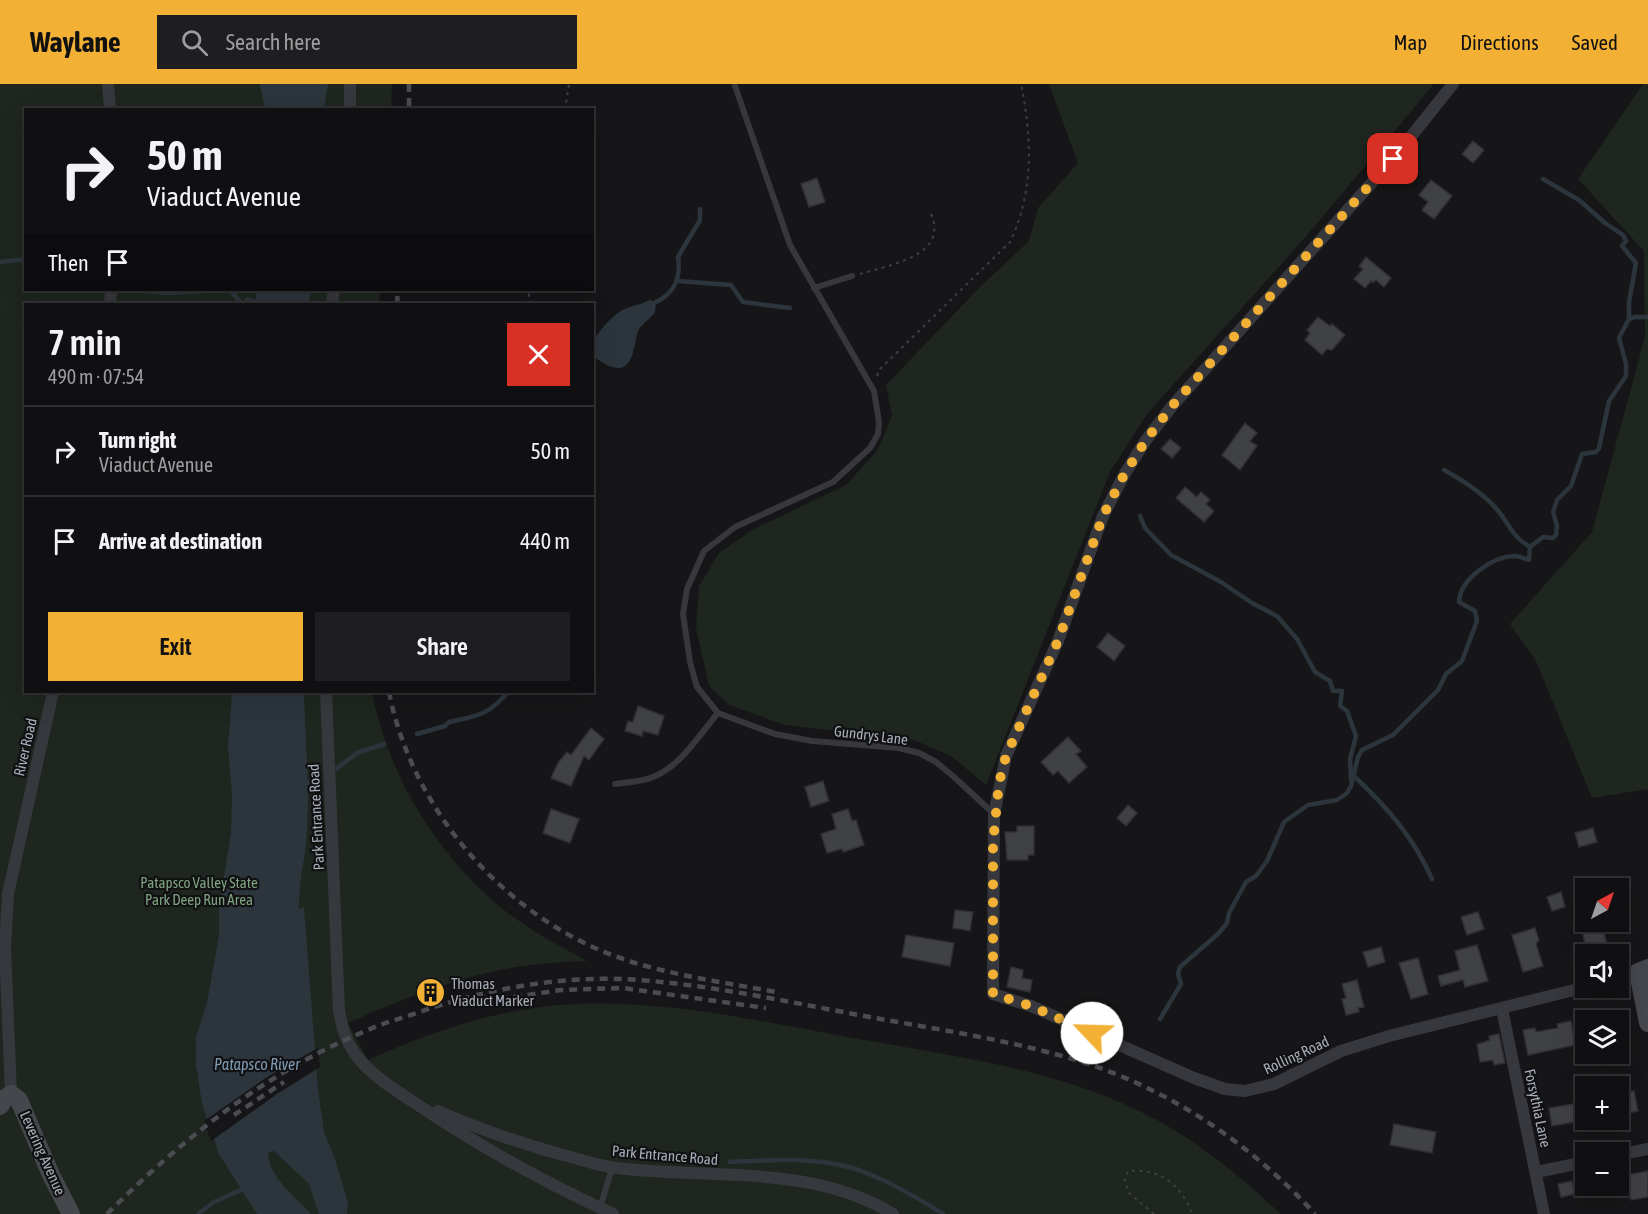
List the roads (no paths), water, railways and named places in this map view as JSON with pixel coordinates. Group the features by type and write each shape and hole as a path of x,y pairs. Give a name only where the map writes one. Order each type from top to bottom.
{"street":[{"path":"108,84 110,108"},
{"path":"350,84 351,108"},
{"path":"994,815 1006,756 1058,641 1103,516 1129,466 1173,405 1385,168 1453,84"},
{"name":"River Road","path":"6,1100 5,948 8,894 53,693"},
{"name":"Park Entrance Road","path":"326,693 339,1010 342,1028 359,1059 371,1071 404,1095 505,1159 613,1214"},
{"name":"Rolling Road","path":"994,815 993,994 1031,1006 1194,1078 1225,1089 1245,1092 1274,1084 1341,1051 1389,1036 1575,990"},
{"path":"1643,970 1648,1023"},
{"name":"Forsythia Lane","path":"1502,1009 1544,1214"},
{"name":"Park Entrance Road","path":"404,1095 515,1142 613,1167 656,1172 804,1180 848,1191 893,1214"},
{"name":"Levering Avenue","path":"6,1100 19,1100 26,1111 51,1175 71,1214"},
{"path":"1629,1153 1648,1149"},
{"path":"1536,1172 1575,1164"}],"lane":[{"path":"735,86 790,245 814,288 852,276"},
{"name":"Gundrys Lane","path":"814,288 874,391 879,422 878,434 870,448 833,483 735,527 704,551 695,566 687,589 683,614 685,635 697,687 718,713 726,718 776,734 812,741 900,748 919,753 936,762 953,776 994,815"},
{"path":"615,784 652,777 666,770 682,756 718,713"},
{"path":"600,1208 613,1167"}],"water":[{"path":"260,84 328,84 324,108 265,108"},
{"path":"255,291 311,291 309,303 257,303"},
{"path":"650,300 656,302 655,312 639,329 628,364 618,368 594,357 594,339 612,317 622,310"},
{"name":"Patapsco River","path":"232,693 304,693 308,814 299,909 304,907 318,1089 324,1132 348,1203 347,1214 319,1214 309,1184 274,1151 268,1152 272,1170 283,1186 311,1214 257,1214 219,1154 202,1104 196,1065 196,1037 207,1003 219,935 219,907 231,833 232,794 228,748"}],"waterway":[{"path":"1530,547 1543,537 1553,538 1556,535 1557,526 1553,512 1557,500 1571,486 1582,454 1596,452 1599,448 1609,401 1626,376 1626,364 1619,338 1629,319 1629,302 1636,263 1622,246 1626,241 1623,235 1605,223 1579,200 1543,179"},
{"path":"656,302 668,294 675,284 678,257 700,220 700,209"},
{"path":"0,262 24,259"},
{"path":"678,281 731,285 743,302 790,308"},
{"path":"146,291 166,293 205,291"},
{"path":"231,291 241,303"},
{"path":"244,303 248,299 258,303"},
{"path":"1629,319 1648,317"},
{"path":"1444,470 1487,499 1515,535 1530,547"},
{"path":"1140,516 1145,528 1171,555 1277,616 1297,639 1315,672 1330,681 1333,691 1342,691 1340,706 1347,711 1356,736 1350,759 1351,780"},
{"path":"1160,1019 1181,984 1178,974 1180,967 1219,933 1227,923 1229,913 1246,882 1256,876 1267,861 1284,822 1308,805 1337,800 1347,793 1362,750 1393,735 1438,690 1446,674 1462,661 1477,621 1475,611 1459,602 1461,593 1471,577 1488,564 1506,557 1515,556 1529,560 1530,547"},
{"path":"417,734 482,713 495,706 507,693"},
{"path":"336,769 357,753 384,744"},
{"path":"1354,776 1399,824 1417,850 1432,879"},
{"path":"301,786 318,778"},
{"path":"730,1162 804,1160 849,1167 897,1187 943,1214"},
{"path":"198,1214 214,1202 245,1188"}],"railway":[{"path":"409,84 409,108"},
{"path":"397,303 398,291"},
{"path":"389,693 401,737 420,780 444,821 473,858 507,891 545,920 586,944 629,961 683,975 776,992"},
{"path":"107,1214 166,1159 228,1109 296,1065 331,1047 382,1024 473,996 547,982 597,979 655,981 757,996 985,1038 1076,1060 1143,1086 1206,1121 1263,1164 1315,1214"},
{"path":"486,1001 561,990 623,988 766,1008"},
{"path":"234,1115 284,1082"}],"place":[{"name":"Thomas Viaduct Marker","path":"430,992"}],"park label":[{"name":"Patapsco Valley State Park Deep Run Area","path":"199,890"}]}
